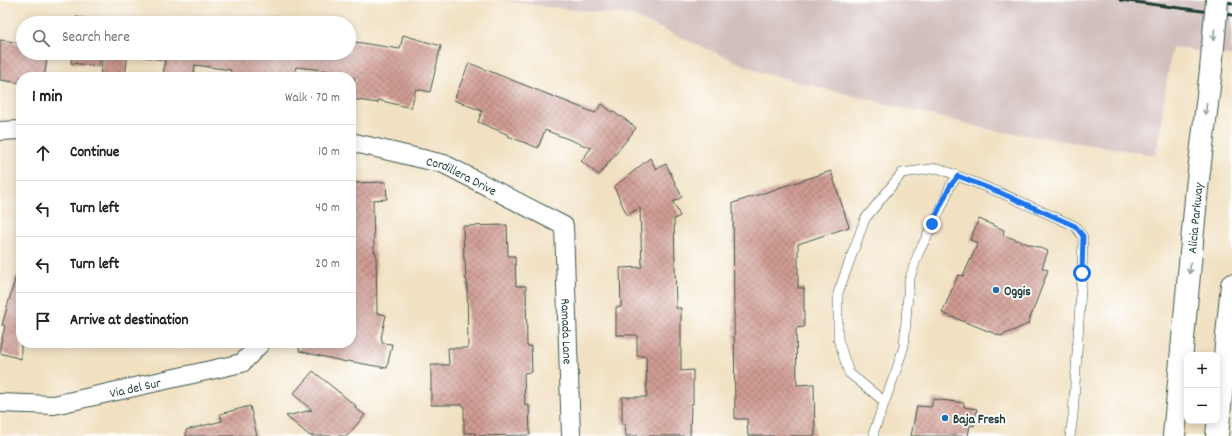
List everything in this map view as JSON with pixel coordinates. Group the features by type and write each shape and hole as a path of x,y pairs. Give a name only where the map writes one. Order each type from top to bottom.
{"main road":[{"name":"Alicia Parkway","path":"1174,436 1197,188 1211,70 1216,0"},
{"path":"1217,436 1232,285"}],"street":[{"path":"0,131 16,130"},
{"name":"Cordillera Drive","path":"356,143 444,164 564,226"},
{"name":"Ramada Lane","path":"564,226 571,436"},
{"name":"Via del Sur","path":"0,403 54,405 242,363 256,348"}],"lane":[{"path":"885,402 849,373 838,339 838,292 865,219 902,173 938,168 1001,193 1075,226 1083,236 1073,416 1070,436"},
{"path":"874,436 874,431 904,346 909,281 918,254 944,202 950,186 958,176"}],"shaded area":[{"path":"499,0 1232,0 1232,56 1172,47 1156,155 992,130 762,73 630,15 566,9"}],"building":[{"path":"403,35 441,46 430,92 416,89 411,108 378,100 378,103 356,100 356,72 333,72 296,67 295,72 231,72 231,70 195,65 194,72 164,72 165,60 356,60 356,42 400,49"},
{"path":"0,40 16,42 16,60 47,60 45,72 16,72 16,82 0,80"},
{"path":"71,60 100,60 99,66 71,63"},
{"path":"102,60 127,60 126,72 101,72"},
{"path":"469,63 595,113 602,104 636,128 599,175 581,161 591,148 545,130 538,148 478,122 482,111 454,100"},
{"path":"650,158 656,169 666,164 682,197 673,202 680,216 674,219 676,308 681,308 681,371 693,370 693,404 691,404 690,436 626,436 625,424 622,424 622,397 647,397 646,356 637,356 637,335 616,335 616,307 621,307 620,268 642,267 640,208 627,215 614,187"},
{"path":"831,171 849,227 798,244 798,288 804,288 804,327 796,328 797,385 814,384 815,436 748,436 747,419 735,419 733,203"},
{"path":"386,182 387,199 373,200 377,313 386,315 381,338 382,343 392,344 387,368 346,362 299,351 299,348 356,348 356,183"},
{"name":"Oggis","path":"979,219 1004,230 1003,235 1048,251 1042,268 1048,270 1028,324 1001,336 942,313 958,275 963,276 978,243 970,240"},
{"path":"507,225 508,256 515,256 516,286 526,286 527,346 531,346 532,372 524,373 525,405 529,405 530,435 475,436 475,433 464,433 464,405 431,405 431,365 449,365 448,348 468,348 467,280 464,260 463,226"},
{"path":"16,276 16,348 21,348 21,359 0,353 0,346 5,326 2,325"},
{"path":"313,371 365,415 347,436 310,436 286,416 312,410 293,394"},
{"name":"Baja Fresh","path":"933,399 964,403 964,407 977,409 974,426 970,425 968,436 911,436 917,406 931,407"},
{"path":"250,406 257,436 186,436 186,430 222,421 220,414"}],"railway":[{"path":"1120,0 1232,15"},
{"path":"1212,0 1232,3"}],"place":[{"name":"Oggis","path":"996,290"},
{"name":"Baja Fresh","path":"945,418"}],"route":[{"path":"932,224 944,202 950,186 958,176 1001,193 1075,226 1083,236 1082,273"}]}
